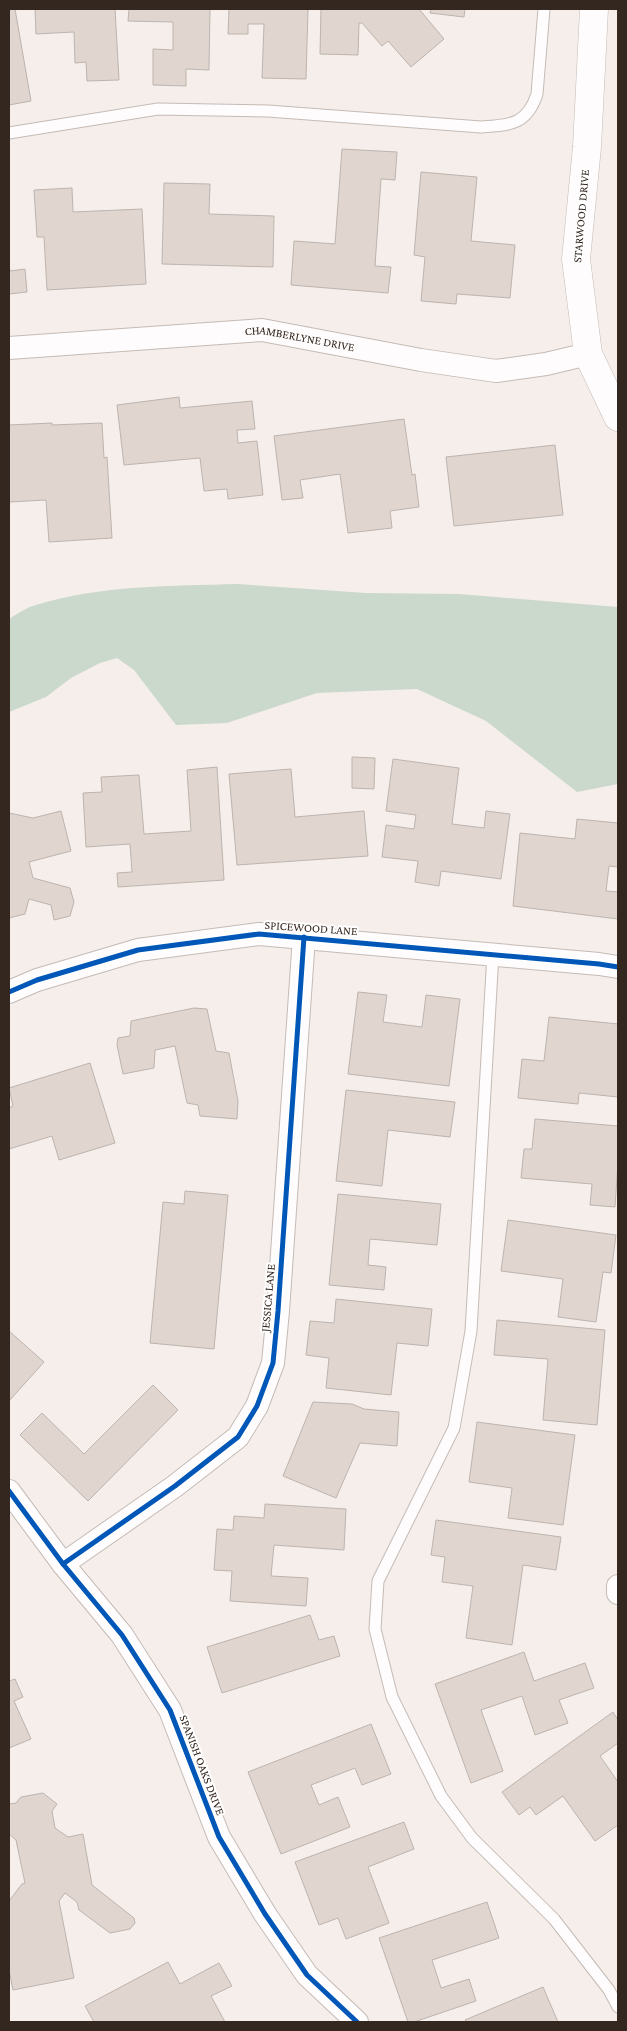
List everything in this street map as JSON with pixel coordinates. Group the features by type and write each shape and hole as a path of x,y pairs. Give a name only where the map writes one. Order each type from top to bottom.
{"street":[{"name":"STARWOOD DRIVE","path":"594,9 587,147 576,259 588,354 618,417"},
{"name":"CHAMBERLYNE DRIVE","path":"9,348 262,330 421,360 496,371 546,364 588,354"},
{"name":"SPICEWOOD LANE","path":"9,992 37,980 138,950 259,934 493,954 618,967"},
{"name":"JESSICA LANE","path":"63,1564 175,1486 238,1437 257,1406 272,1363 278,1311 304,937"},
{"name":"SPANISH OAKS DRIVE","path":"9,1490 63,1564 122,1635 170,1710 219,1838 265,1914 307,1975 357,2022"}],"lane":[{"path":"9,133 158,109 268,111 481,127 508,126 526,116 534,105 537,94 544,9"},
{"path":"493,954 471,1331 454,1428 378,1582 375,1629 392,1697 441,1796 472,1838 554,1919 609,1990 618,2006"}],"green space":[{"path":"238,584 366,593 459,594 618,607 618,784 577,792 486,721 417,689 317,693 227,723 176,725 134,670 117,658 100,663 71,678 46,697 9,712 9,619 22,611 61,598 111,590 162,586"}],"building":[{"path":"9,9 15,9 31,101 9,105"},
{"path":"35,9 115,9 119,80 87,81 86,62 75,63 74,32 36,34"},
{"path":"129,9 210,9 209,70 186,69 186,86 153,85 153,49 173,50 173,22 128,21"},
{"path":"229,9 308,9 306,79 262,78 264,24 248,24 248,34 228,34"},
{"path":"321,9 419,9 444,39 411,67 388,41 382,46 362,23 359,23 358,55 320,54"},
{"path":"431,9 465,9 464,17 430,13"},
{"path":"342,149 397,152 395,180 381,179 375,266 391,267 388,293 291,285 294,241 335,244"},
{"path":"421,172 477,177 471,241 515,245 510,298 457,294 456,304 421,301 425,257 414,255"},
{"path":"164,183 210,184 209,214 274,216 273,267 162,264"},
{"path":"72,188 73,212 142,209 146,284 47,290 44,237 37,237 34,190"},
{"path":"9,265 10,271 25,269 27,292 9,294"},
{"path":"179,397 180,408 252,401 255,429 237,430 238,443 257,441 263,495 228,499 227,489 204,491 200,458 124,465 117,405"},
{"path":"404,419 412,475 415,474 419,507 390,511 392,528 348,533 340,474 300,480 303,498 282,500 274,436"},
{"path":"52,423 52,425 102,423 104,458 107,457 112,538 49,542 46,500 9,502 9,425"},
{"path":"555,445 563,515 454,526 446,457"},
{"path":"352,757 375,758 374,789 352,788"},
{"path":"393,759 459,768 452,824 484,828 486,811 510,814 501,879 441,871 439,886 415,882 418,861 382,857 386,825 414,829 416,815 386,811"},
{"path":"217,767 224,880 118,887 117,873 132,872 130,844 86,847 83,793 102,792 101,777 139,775 144,834 191,831 187,770"},
{"path":"291,769 295,817 364,811 368,856 237,865 229,774"},
{"path":"61,811 71,851 29,862 33,878 70,888 74,902 70,916 54,920 51,905 29,899 25,914 9,918 9,813 33,818"},
{"path":"577,819 618,823 618,867 609,866 606,891 618,892 618,919 513,906 520,833 575,839"},
{"path":"358,992 387,995 383,1022 422,1027 426,995 460,999 449,1086 348,1074"},
{"path":"194,1008 207,1009 216,1051 229,1053 238,1101 237,1119 200,1116 198,1105 187,1103 175,1046 155,1050 154,1068 123,1074 117,1045 118,1038 130,1036 131,1021"},
{"path":"549,1017 618,1024 618,1097 579,1093 578,1104 518,1098 522,1059 544,1061"},
{"path":"90,1063 115,1143 59,1160 52,1136 9,1149 9,1108 13,1106 9,1088"},
{"path":"346,1090 455,1102 450,1137 388,1130 382,1186 336,1181"},
{"path":"535,1119 618,1126 615,1207 590,1205 592,1184 521,1178 524,1149 532,1149"},
{"path":"185,1191 228,1195 214,1349 150,1343 163,1202 184,1204"},
{"path":"338,1194 441,1204 437,1245 370,1239 368,1265 386,1267 384,1290 329,1285"},
{"path":"508,1220 616,1235 611,1273 603,1272 596,1322 558,1317 563,1279 501,1271"},
{"path":"336,1299 432,1309 428,1346 397,1343 391,1395 326,1388 329,1358 306,1355 310,1321 334,1323"},
{"path":"497,1320 605,1330 597,1425 543,1420 548,1359 494,1355"},
{"path":"9,1331 44,1362 9,1401"},
{"path":"153,1385 178,1410 88,1501 20,1435 42,1413 84,1454"},
{"path":"313,1402 352,1404 364,1409 399,1412 397,1446 360,1443 336,1498 283,1476"},
{"path":"477,1422 575,1435 563,1525 508,1518 512,1488 469,1482"},
{"path":"265,1504 346,1509 344,1550 274,1545 271,1576 308,1578 306,1606 230,1601 232,1571 214,1570 217,1529 233,1530 234,1516 264,1518"},
{"path":"436,1520 561,1537 556,1570 523,1565 512,1645 466,1638 473,1586 442,1582 445,1557 431,1555"},
{"path":"310,1615 319,1640 334,1636 340,1656 222,1693 207,1647"},
{"path":"524,1652 534,1681 585,1663 594,1688 559,1700 568,1723 535,1735 522,1696 481,1710 503,1771 471,1783 435,1684"},
{"path":"15,1679 23,1697 14,1701 31,1739 9,1748 9,1681"},
{"path":"613,1712 618,1720 618,1743 600,1756 618,1782 618,1825 595,1841 563,1796 536,1815 530,1807 519,1815 502,1792"},
{"path":"371,1724 391,1774 362,1785 355,1768 311,1785 319,1805 338,1797 350,1827 281,1854 248,1772"},
{"path":"43,1793 57,1804 52,1811 55,1828 68,1837 83,1834 92,1885 134,1918 135,1923 130,1929 110,1933 79,1910 77,1902 65,1893 59,1901 74,1978 13,1990 9,1970 9,1901 22,1884 25,1883 16,1840 9,1834 9,1804 16,1803 21,1797"},
{"path":"404,1822 414,1849 368,1867 389,1923 346,1939 338,1918 319,1925 295,1862"},
{"path":"487,1902 499,1938 432,1960 441,1988 469,1979 476,2001 414,2022 408,2022 379,1938"},
{"path":"168,1962 180,1984 219,1963 232,1986 211,1996 225,2022 94,2022 85,2006"},
{"path":"543,1987 558,2022 467,2022 465,2020"}],"cycle path":[{"path":"9,992 37,980 138,950 259,934 618,967"},
{"path":"63,1564 175,1486 238,1437 257,1406 273,1363 304,937"},
{"path":"9,1491 63,1564 122,1635 170,1710 219,1837 265,1914 307,1975 357,2022"}]}
